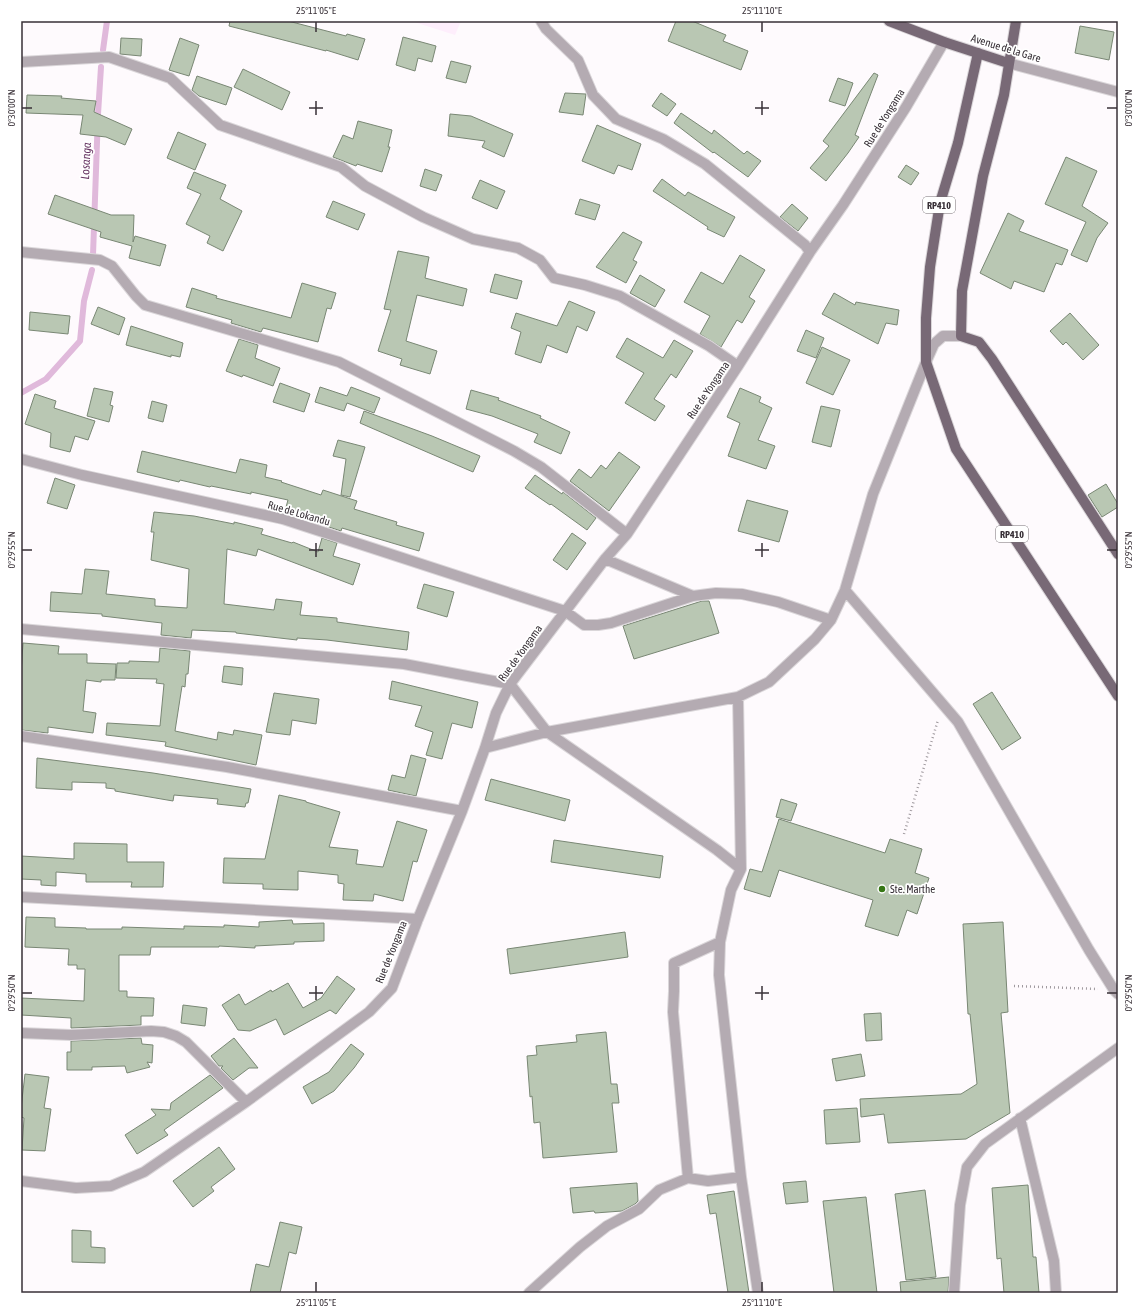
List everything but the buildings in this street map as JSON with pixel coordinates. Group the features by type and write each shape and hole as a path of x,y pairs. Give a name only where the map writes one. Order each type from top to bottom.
{"main road":[{"name":"Avenue de la Gare","path":"889,21 944,42 1008,63"},
{"path":"1016,21 1004,95 982,176 962,291 961,336 979,342 992,360 1118,554"},
{"name":"RP410","path":"978,53 958,143 938,210 930,267 926,318 926,362 956,449 1118,696"}],"street":[{"path":"540,21 546,29 578,60 593,95 616,119 663,139 706,164 805,245 810,252"},
{"name":"Rue de Yongama","path":"21,1181 76,1188 111,1186 144,1172 246,1102 369,1012 392,988 418,918 462,811 496,713 510,684 565,610 605,559 627,534 738,366 810,252 843,205 906,107 944,42"},
{"path":"21,62 109,57 170,78 220,125 341,167 365,186 423,217 473,239 518,248 540,260 554,278 585,285 620,296 709,346 738,366"},
{"name":"Avenue de la Gare","path":"1008,63 1118,92"},
{"path":"21,252 100,260 112,266 145,305 339,362 514,451 541,468 627,534"},
{"path":"485,748 547,732 738,697 769,682 815,639 832,620 845,590 874,494 934,344 943,336 961,336"},
{"name":"Rue de Lokandu","path":"21,459 82,475 283,519 565,610 584,624 598,626 612,623 693,596 716,593 742,594 778,602 832,620"},
{"path":"605,559 693,596"},
{"path":"845,590 958,722 1089,950 1116,992"},
{"path":"21,629 404,664 510,684 547,732 711,846 741,869"},
{"path":"738,697 741,869 731,890 720,942 719,975 741,1177 758,1293"},
{"path":"21,736 227,767 462,811"},
{"path":"21,897 418,918"},
{"path":"688,1178 673,1012 674,963 720,942"},
{"path":"21,1033 70,1035 151,1031 164,1032 176,1036 186,1042 246,1102"},
{"path":"954,1293 960,1205 968,1167 985,1144 1118,1048"},
{"path":"1020,1118 1054,1261 1056,1293"},
{"path":"529,1293 580,1247 607,1226 639,1209 659,1190 688,1178 708,1181 741,1177"}],"path":[{"path":"904,834 942,704"},
{"path":"1014,986 1116,992"}],"shaded area":[{"path":"411,21 461,21 455,35"}],"waterway":[{"name":"Losanga","path":"103,50 107,21"},
{"name":"Losanga","path":"93,255 101,67"},
{"name":"Losanga","path":"21,393 46,379 80,341 84,301 92,270"}],"place":[{"name":"Ste. Marthe","path":"882,889"}]}
